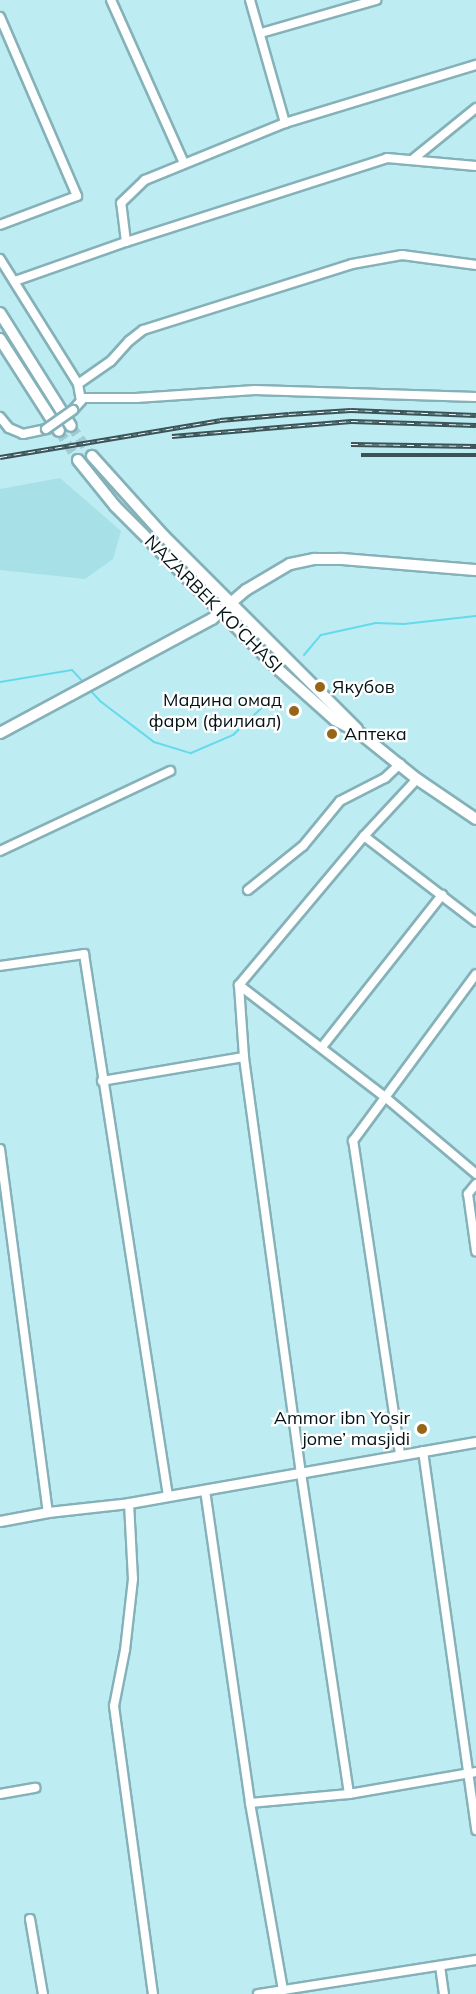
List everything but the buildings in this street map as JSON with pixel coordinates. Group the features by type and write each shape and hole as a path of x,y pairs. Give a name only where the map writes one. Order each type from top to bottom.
{"main road":[{"path":"0,313 71,426"},
{"path":"0,339 59,431"},
{"name":"NAZARBEK KO'CHASI","path":"92,456 141,512 230,604 342,711 361,734"},
{"name":"NAZARBEK KO'CHASI","path":"78,459 115,506 221,613 335,720 361,734 417,779 476,819"},
{"path":"0,733 221,613 273,572 314,559 341,558 476,570"}],"street":[{"path":"111,0 184,163"},
{"path":"250,0 285,123"},
{"path":"261,33 376,0"},
{"path":"0,17 77,196 0,225"},
{"path":"126,242 121,203 145,180 285,123 476,65"},
{"path":"413,159 476,108"},
{"path":"15,281 126,242 387,158 476,166"},
{"path":"78,384 106,366 129,340 143,330 352,264 402,255 476,265"},
{"path":"0,260 78,384 82,398"},
{"path":"82,398 136,398 255,390 476,397"},
{"path":"0,417 9,428 23,434 46,429 73,410 82,398"},
{"path":"248,890 303,846 340,801 385,778 400,764"},
{"path":"0,851 170,771"},
{"path":"349,1794 301,1474 244,1057 239,985 364,836 417,779"},
{"path":"364,836 476,922"},
{"path":"322,1047 442,895"},
{"path":"0,966 84,954 168,1496"},
{"path":"400,1454 353,1141 476,974"},
{"path":"239,985 385,1096 476,1174"},
{"path":"102,1081 244,1057"},
{"path":"0,1149 48,1512"},
{"path":"476,1184 468,1194 476,1251"},
{"path":"0,1521 48,1512 129,1503 476,1442"},
{"path":"423,1451 476,1830"},
{"path":"205,1490 250,1803 283,1990"},
{"path":"129,1503 133,1579 114,1706 153,1994"},
{"path":"250,1803 349,1794 476,1772"},
{"path":"0,1794 36,1788"},
{"path":"30,1919 43,1994"},
{"path":"258,1994 476,1960"},
{"path":"440,1966 444,1994"},
{"path":"324,1985 325,1994"}],"shaded area":[{"path":"60,478 121,531 113,559 85,579 0,570 0,489"}],"waterway":[{"path":"304,655 321,635 376,623 404,624 476,616"},
{"path":"0,682 72,670 85,684"},
{"path":"88,688 100,701 154,742 191,753 233,735 269,701"}],"tunnel":[{"path":"71,426 92,456"},
{"path":"59,431 78,460"}],"railway":[{"path":"0,457 220,420 351,410 476,415"},
{"path":"172,436 351,421 476,425"},
{"path":"351,444 476,446"},
{"path":"361,455 476,455"}],"place":[{"name":"Якубов","path":"320,687"},
{"name":"Мадина омад фарм (филиал)","path":"294,711"},
{"name":"Аптека","path":"332,734"},
{"name":"Ammor ibn Yosir jome’ masjidi","path":"422,1429"}]}
